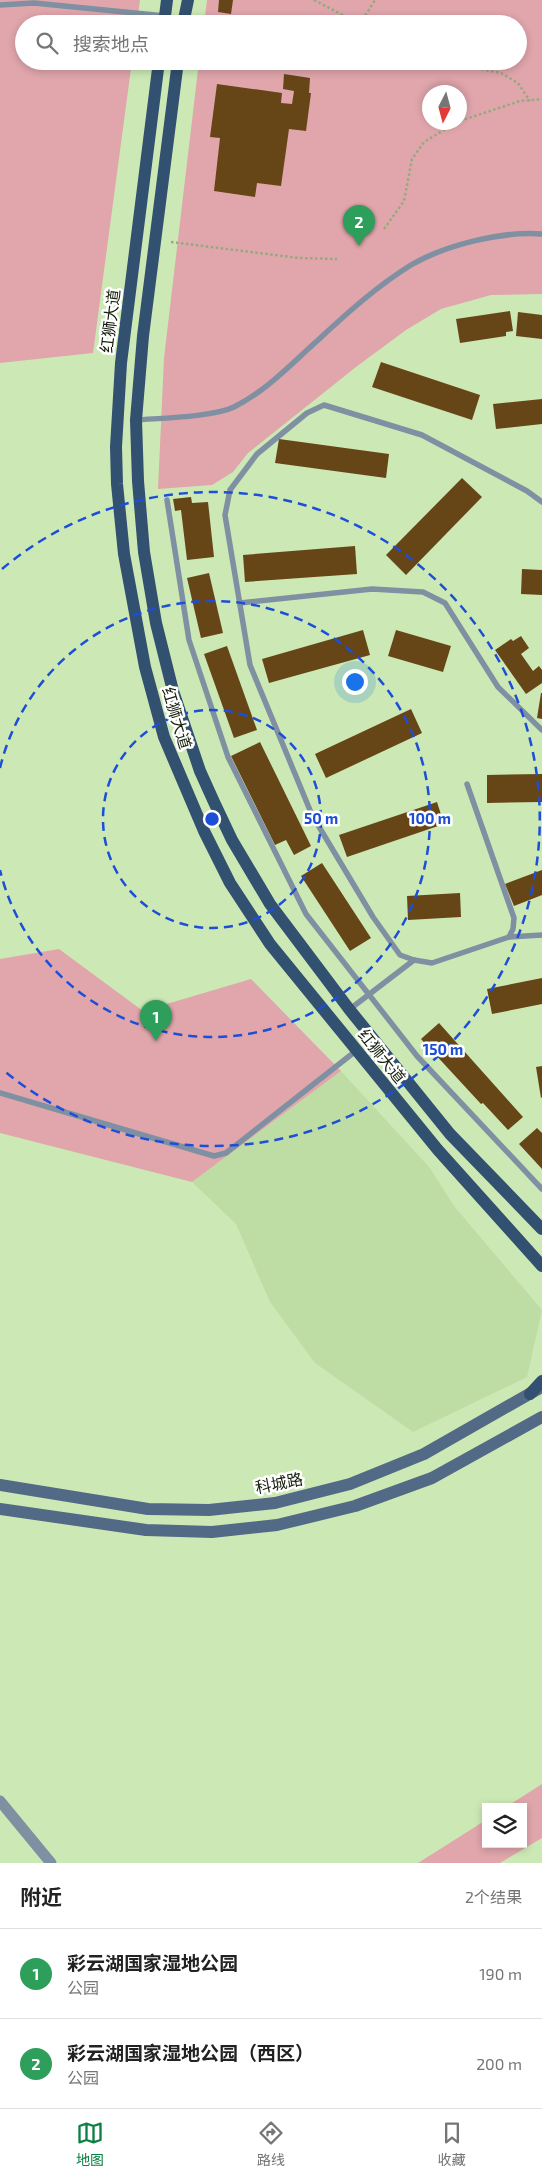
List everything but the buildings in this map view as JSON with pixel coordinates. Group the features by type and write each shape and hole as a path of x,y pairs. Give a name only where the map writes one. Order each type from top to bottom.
{"main road":[{"path":"165,15 167,0"},
{"path":"184,15 187,0"},
{"name":"红狮大道","path":"158,70 121,363 117,420 117,484 124,554 136,626 164,737 204,831 230,883 270,944 438,1150 542,1266"},
{"name":"红狮大道","path":"177,70 143,336 136,420 140,517 149,588 164,660 191,745 214,802 251,874 289,931 450,1134 542,1228"},
{"path":"530,1394 542,1381"},
{"name":"科城路","path":"0,1485 148,1509 209,1510 276,1503 350,1484 424,1454 542,1387"},
{"path":"0,1509 146,1530 212,1532 277,1525 355,1506 432,1478 542,1417"}],"street":[{"path":"0,1801 51,1863"}],"lane":[{"path":"0,5 34,2 128,15"},
{"path":"136,420 201,414 232,408 264,390 350,311 412,265 451,248 489,236 542,234"},
{"path":"542,502 527,491 422,435 324,405 307,413 257,454 230,490 225,515 250,665 312,814 373,917 400,955 432,963 509,937 542,935"},
{"path":"167,500 189,640 228,757 306,914 417,1056 542,1189"},
{"path":"240,603 372,589 423,592 444,603 498,686 542,730"},
{"path":"467,784 514,918 514,929 509,937"},
{"path":"349,1009 414,960"},
{"path":"0,1093 207,1154 220,1155 226,1153 357,1050"}],"path":[{"path":"314,0 343,15"},
{"path":"366,15 375,0"},
{"path":"485,70 501,73 518,83 530,100"},
{"path":"467,119 520,101 542,100"},
{"path":"384,229 404,201 412,159 424,142 444,130"},
{"path":"171,242 299,258 337,259"}],"shaded area":[{"path":"0,0 140,0 138,15 15,15 15,70 131,70 93,353 0,363"},
{"path":"207,0 542,0 542,294 491,295 441,309 406,330 356,367 248,453 233,472 212,485 158,489 164,358 198,70 527,70 527,15 205,15"},
{"path":"59,949 143,1011 251,979 341,1071 192,1182 0,1133 0,959"},
{"path":"341,1071 430,1168 454,1206 542,1310 527,1377 413,1432 315,1363 270,1302 236,1224 192,1182"},
{"path":"542,1784 542,1838 527,1847 527,1803 512,1803"},
{"path":"482,1823 482,1848 525,1848 500,1863 418,1863"}],"place":[{"name":"彩云湖国家湿地公园（西区）","path":"359,246"},
{"name":"彩云湖国家湿地公园","path":"156,1041"}]}
